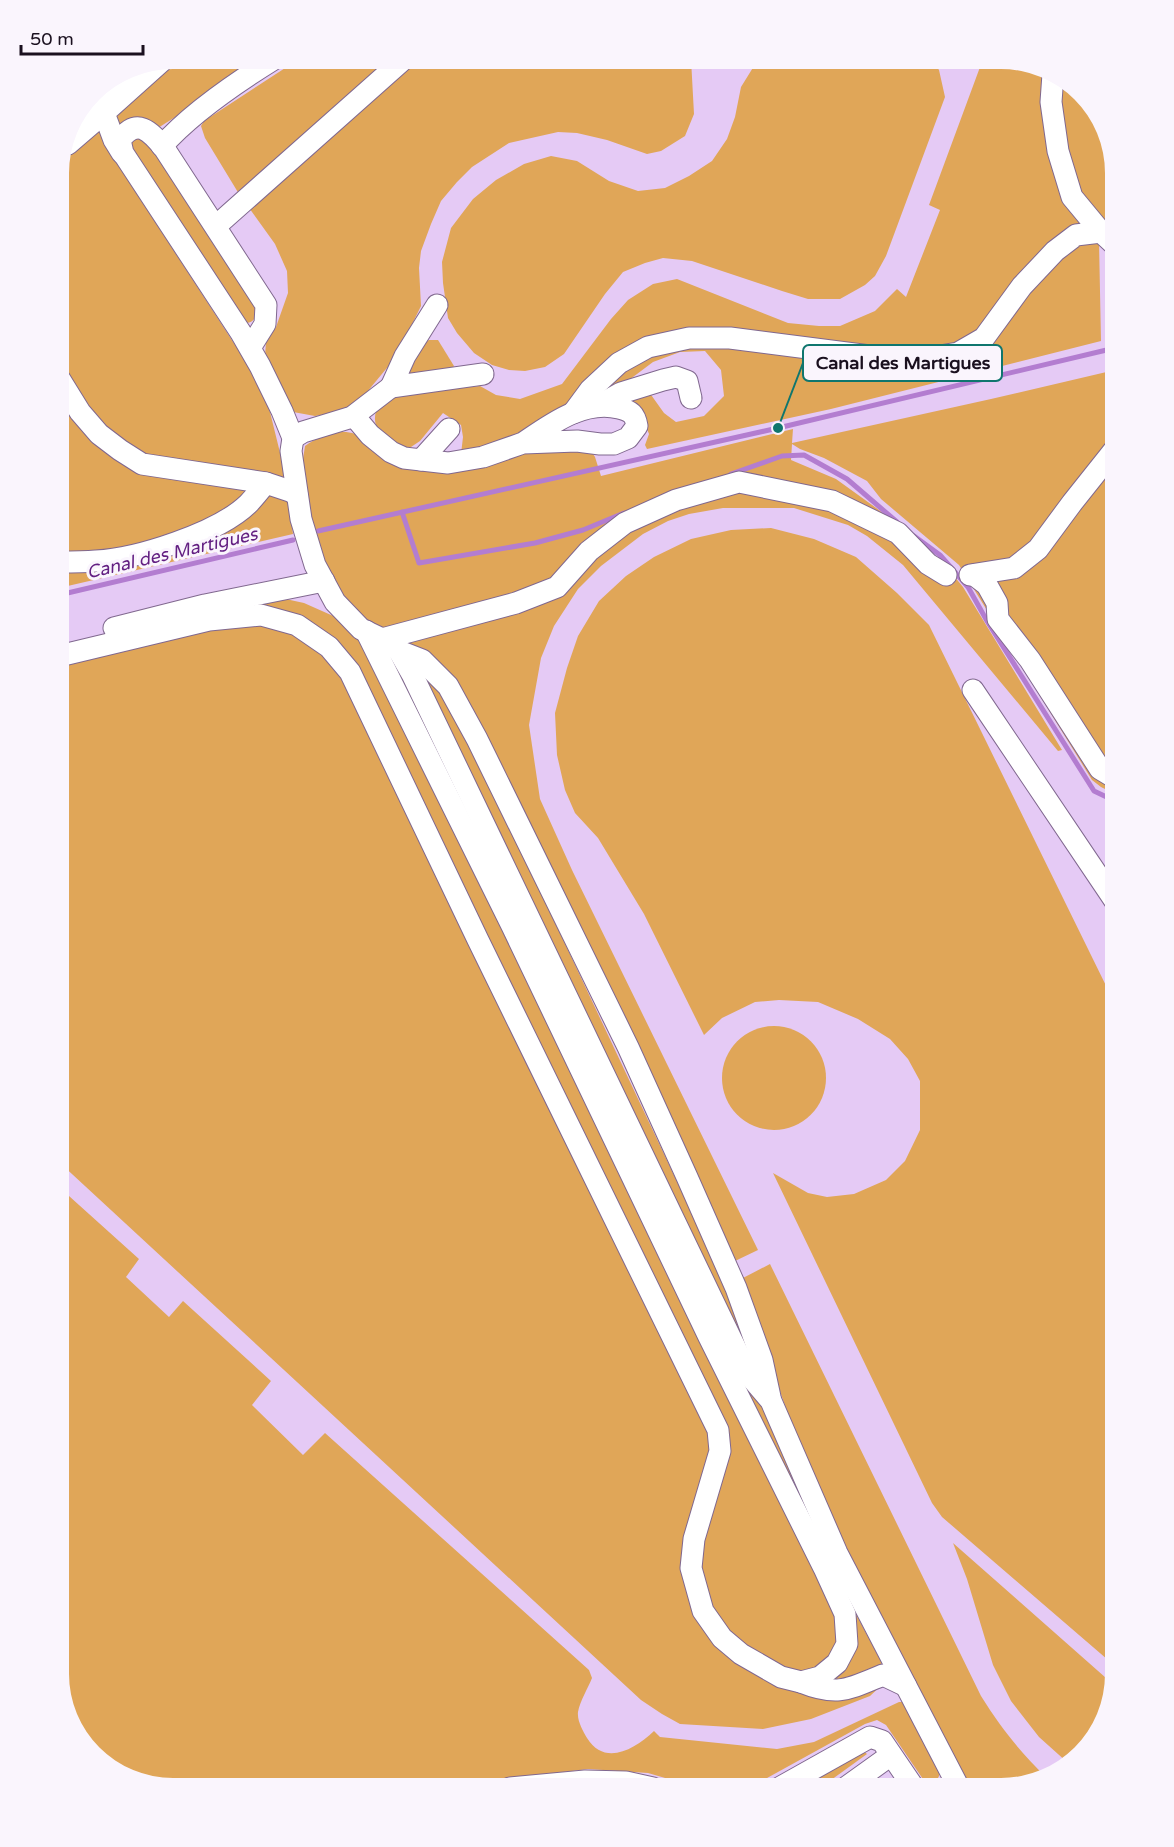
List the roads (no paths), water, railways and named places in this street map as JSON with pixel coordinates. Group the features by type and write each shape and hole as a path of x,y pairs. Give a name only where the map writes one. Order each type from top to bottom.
{"lane":[{"path":"162,146 180,125 258,69"},
{"path":"216,226 393,69"},
{"path":"98,101 137,76"},
{"path":"1052,83 1051,102 1058,151 1072,196 1105,235"},
{"path":"95,104 114,140 250,348 265,375 293,438 291,451 297,495 311,554 335,602 374,635 399,651 422,660 448,686 477,739 628,1047 701,1207 736,1288 762,1360 771,1401 837,1553 953,1778"},
{"path":"123,153 120,140 126,131 135,128 152,134 216,226 266,305 265,324 250,348"},
{"path":"573,412 590,390 619,363 648,347 689,338 730,338 909,360 958,353 984,338 1022,286 1055,250 1076,235 1105,239"},
{"path":"293,438 303,432 354,416 391,387 405,356 437,306"},
{"path":"391,387 483,374"},
{"path":"598,406 621,393 676,377 687,381 691,398"},
{"path":"69,394 80,412 99,434 142,464 266,483 297,495"},
{"path":"354,416 370,435 391,452 404,458 448,463 483,457 523,443 573,412 598,406 609,405 630,411 635,416 637,426 628,438 614,444 577,441 523,443"},
{"path":"421,460 449,429"},
{"path":"1105,462 1038,549 1014,568 972,575 987,585 997,603 998,619 1036,669 1100,769 1105,772"},
{"path":"374,635 516,603 557,587 589,551 625,523 676,500 739,482 832,501 898,533 928,564 946,575"},
{"path":"69,562 98,561 139,554 187,538 220,524 247,505 266,483"},
{"path":"69,640 205,605 324,581"},
{"path":"69,654 209,620 261,615 297,625 329,647 350,672 478,940 718,1430 720,1451 694,1539 690,1568 703,1611 722,1638 741,1654 781,1677 821,1690 836,1691 851,1688 884,1676 906,1686"},
{"path":"374,635 709,1337 845,1614 847,1644 837,1663 820,1677 801,1682"},
{"path":"399,651 417,684 748,1374 771,1401"},
{"path":"973,690 1105,885"},
{"path":"797,1778 870,1737 882,1741 907,1778"},
{"path":"859,1778 891,1755"}],"waterway":[{"name":"Canal des Martigues","path":"318,531 778,428 1105,350"},
{"path":"731,474 782,456 804,455 847,479 897,522"},
{"path":"402,512 419,563 535,543 583,530 624,513"},
{"path":"914,536 940,555 968,587 1094,791 1105,796"},
{"name":"Canal des Martigues","path":"69,593 293,540"}],"place":[{"name":"Canal des Martigues","path":"778,428"}]}
